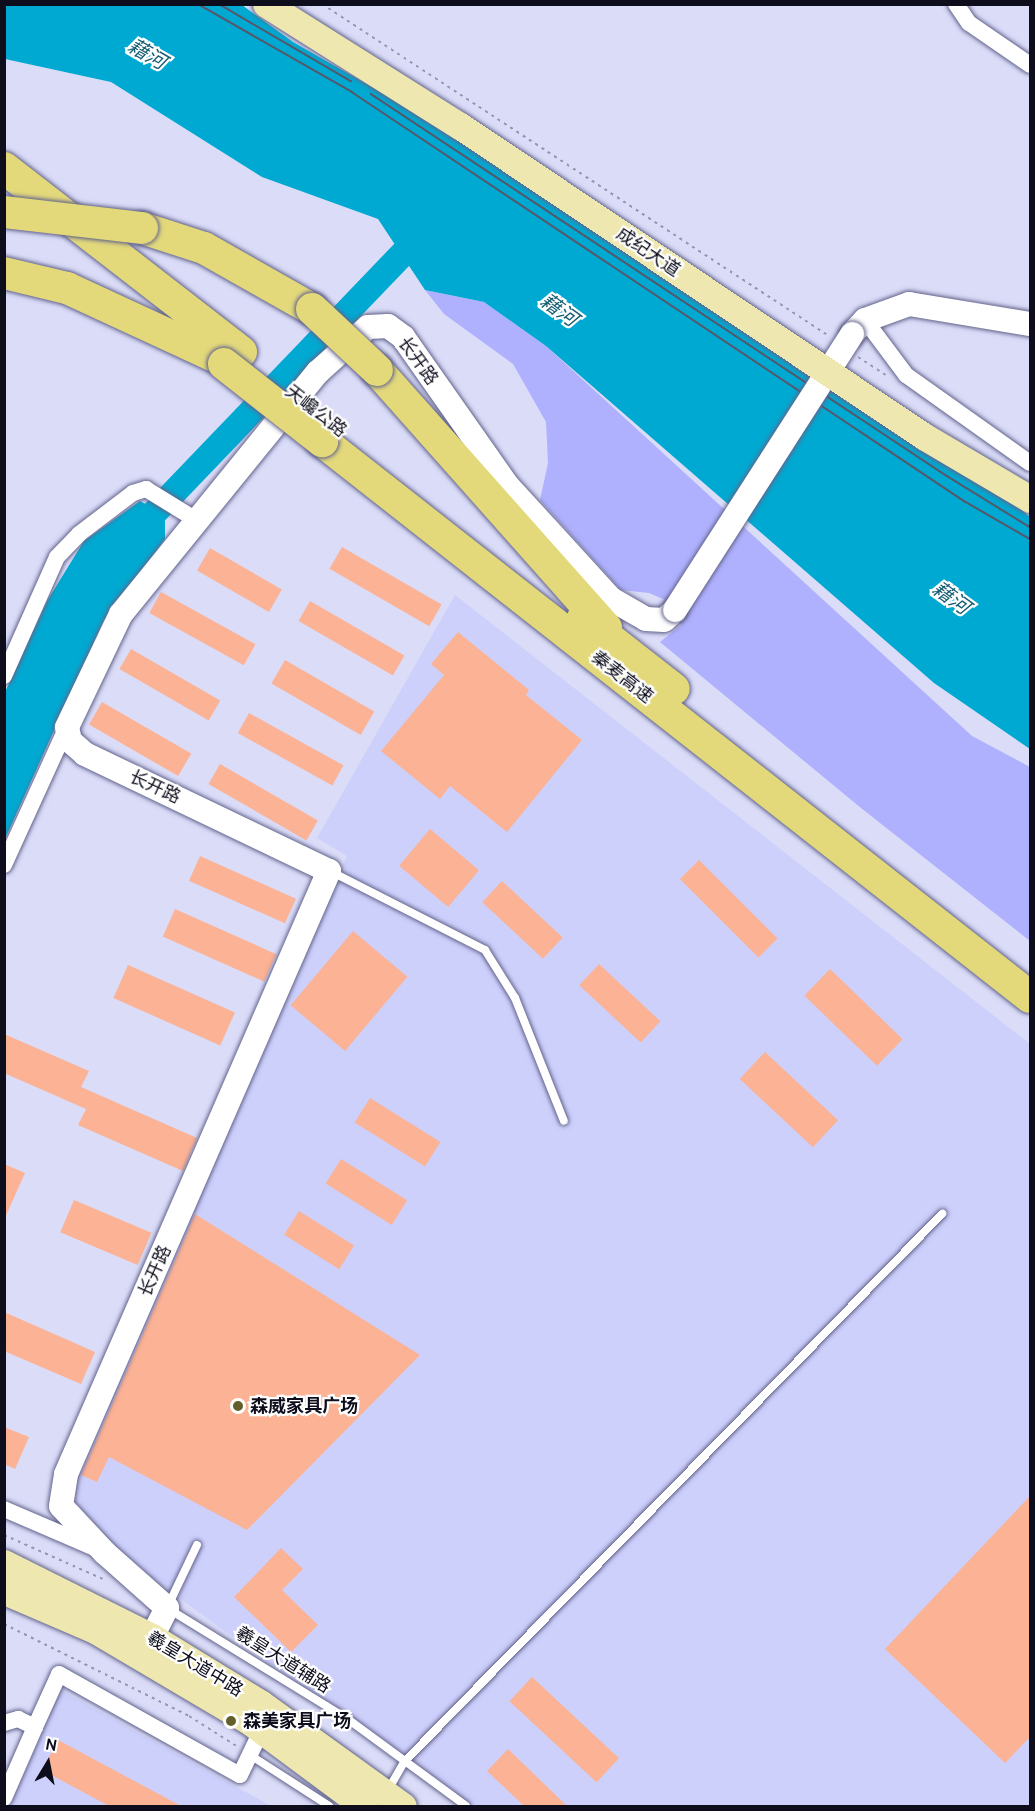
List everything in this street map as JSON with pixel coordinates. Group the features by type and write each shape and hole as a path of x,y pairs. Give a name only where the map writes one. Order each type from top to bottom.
{"highway":[{"name":"天巉公路","path":"4,168 628,653"},
{"path":"4,181 74,236 219,360"},
{"path":"4,212 103,220 142,228 204,248 312,309 377,370 628,653"},
{"path":"4,273 67,288 219,360"},
{"name":"秦麦高速","path":"219,360 1030,997"},
{"name":"秦麦高速","path":"628,653 1030,972"}],"main road":[{"name":"成纪大道","path":"266,4 460,126 925,437 1030,499"},
{"name":"成纪大道","path":"291,4 468,115 924,418 1030,483"},
{"name":"羲皇大道中路","path":"4,1563 152,1637 383,1804"},
{"name":"羲皇大道中路","path":"4,1592 95,1630 266,1721"}],"street":[{"path":"956,4 969,23 1030,65"},
{"path":"1030,324 909,304 853,338 1030,463"},
{"name":"长开路","path":"167,1608 105,1553 62,1506 66,1474 329,871 86,754 70,741 67,727 121,614 188,515 235,470 318,372 368,327 388,326 403,337 507,485 610,599 646,619 664,620 675,610 853,338"},
{"path":"4,676 57,557 79,534 134,493 147,489 188,515"},
{"path":"4,865 67,727"},
{"path":"4,1509 105,1553"},
{"path":"152,1637 167,1608"},
{"path":"4,1797 59,1674 240,1775 266,1721"},
{"path":"4,1723 18,1719 35,1727"}],"lane":[{"path":"329,871 485,950 515,998 564,1121"},
{"path":"383,1804 405,1761 942,1214"},
{"path":"167,1608 196,1545"},
{"name":"羲皇大道辅路","path":"167,1608 349,1720 466,1806"},
{"path":"250,1755 329,1806"}],"path":[{"path":"322,4 853,338 884,375 906,375"},
{"path":"4,1535 115,1584"},
{"path":"4,1624 189,1716 250,1755"}],"shaded area":[{"path":"425,290 484,302 546,346 972,736 1030,767 1030,941 861,808 660,642 681,625 670,602 649,593 621,590 540,500 548,463 546,422 513,364 444,314"},
{"path":"455,595 1030,1044 1030,1806 466,1806 51,1505 347,856 317,838"},
{"path":"61,1690 271,1806 10,1806"}],"water":[{"name":"藉河","path":"4,5 242,5 293,42 496,158 986,481 1030,517 1030,749 934,683 546,346 484,302 425,290 378,219 262,177 111,82 5,59"},
{"path":"140,501 165,515 165,539 104,620 5,839 5,692 47,601 84,541"}],"building":[{"path":"342,547 442,604 429,626 330,569"},
{"path":"210,548 282,590 269,612 197,571"},
{"path":"161,592 255,644 244,665 149,613"},
{"path":"310,601 404,656 393,675 298,621"},
{"path":"458,632 529,690 526,695 582,740 507,832 450,786 440,799 381,751 444,675 431,664"},
{"path":"131,649 220,700 209,720 120,669"},
{"path":"285,660 374,712 361,735 272,683"},
{"path":"102,702 191,754 178,776 89,725"},
{"path":"249,713 343,765 332,785 238,733"},
{"path":"220,764 318,820 306,840 209,784"},
{"path":"430,829 479,870 448,907 399,866"},
{"path":"200,856 296,899 285,923 189,881"},
{"path":"699,860 777,938 758,958 680,879"},
{"path":"502,881 563,938 543,959 482,902"},
{"path":"175,909 276,954 264,982 163,936"},
{"path":"353,931 407,977 345,1051 291,1005"},
{"path":"599,964 660,1021 641,1042 579,985"},
{"path":"128,965 235,1013 220,1045 113,998"},
{"path":"830,969 903,1039 877,1066 804,996"},
{"path":"4,1034 89,1071 81,1087 197,1138 183,1171 78,1125 86,1109 4,1073"},
{"path":"765,1052 838,1120 813,1147 740,1079"},
{"path":"370,1098 440,1142 425,1167 355,1123"},
{"path":"341,1159 407,1200 392,1225 326,1184"},
{"path":"4,1164 25,1173 4,1220"},
{"path":"74,1200 151,1233 138,1265 60,1232"},
{"path":"299,1211 354,1245 339,1269 284,1235"},
{"name":"森威家具广场","path":"195,1214 420,1355 247,1530 109,1457 97,1482 81,1475"},
{"path":"4,1312 95,1352 81,1384 4,1351"},
{"path":"4,1427 29,1437 15,1469 4,1464"},
{"path":"1030,1496 1030,1737 1005,1763 885,1649"},
{"path":"281,1548 303,1569 282,1590 318,1625 291,1652 234,1597"},
{"path":"532,1677 619,1758 597,1782 509,1701"},
{"path":"58,1740 181,1806 109,1806 42,1770"},
{"path":"508,1749 567,1806 524,1806 487,1771"}],"waterway":[{"path":"133,535 425,230"}],"tram line":[{"path":"198,4 352,92 964,501 1030,539"},
{"path":"219,4 351,81"},
{"path":"371,94 947,476 1030,527"}],"place":[{"name":"森威家具广场","path":"238,1406"},
{"name":"森美家具广场","path":"231,1721"}]}
